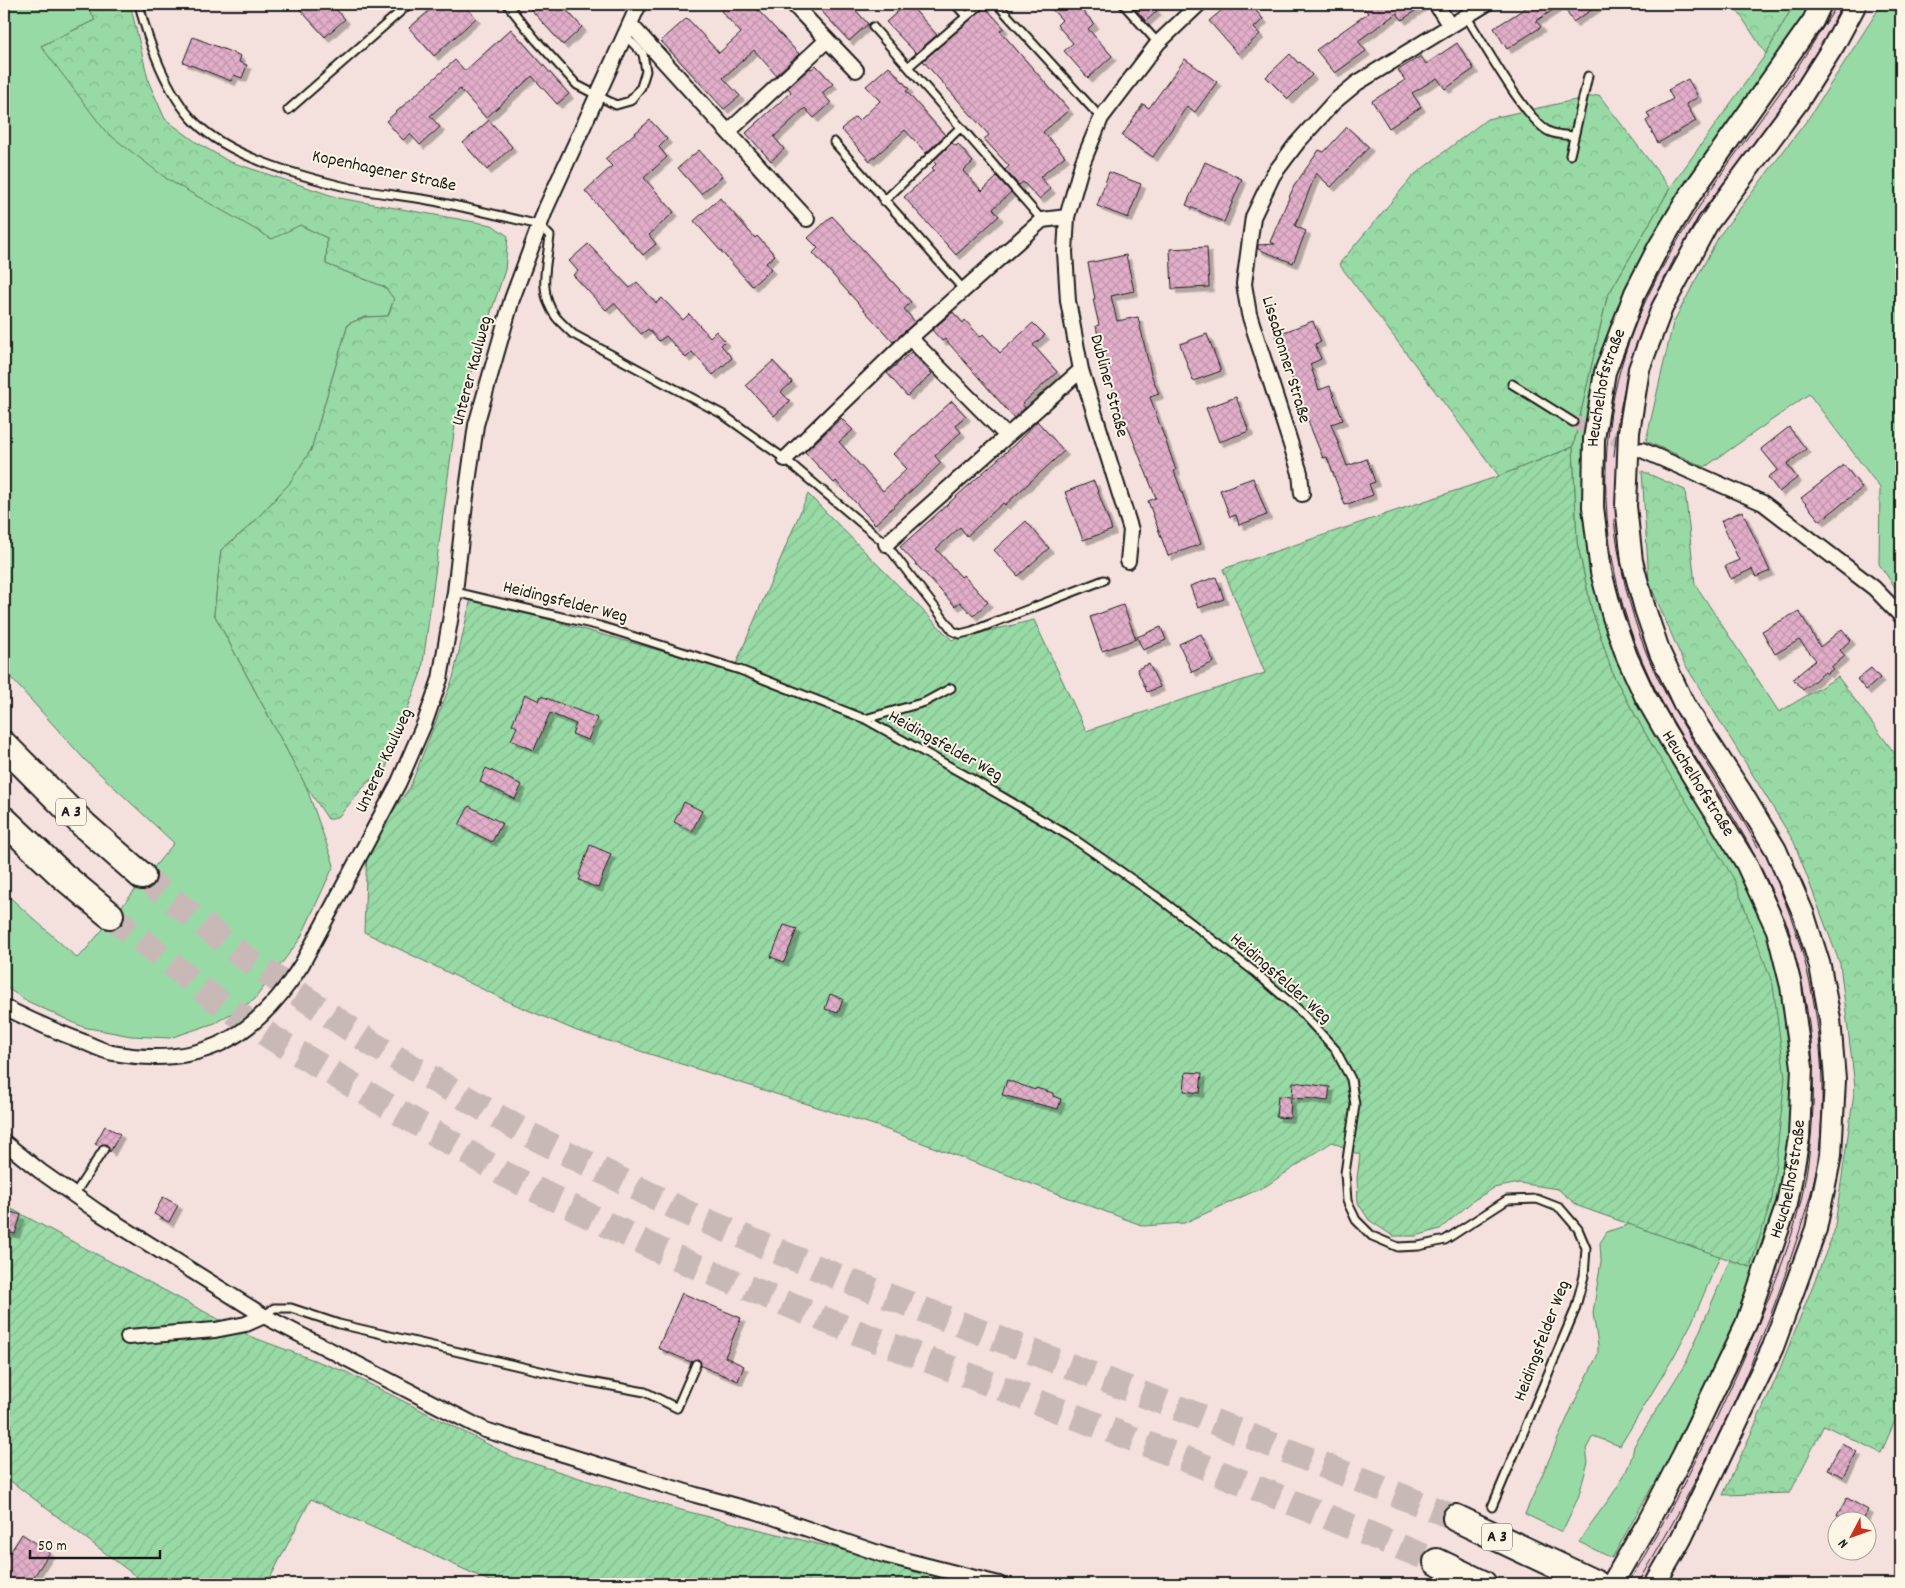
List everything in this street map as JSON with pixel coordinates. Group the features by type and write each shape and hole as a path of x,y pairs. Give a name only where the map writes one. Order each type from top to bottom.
{"highway":[{"name":"A 3","path":"4,745 44,787 142,876"},
{"path":"4,820 64,876 110,915"},
{"name":"A 3","path":"1456,1518 1596,1584"},
{"path":"1437,1562 1482,1584"}],"main road":[{"name":"Heuchelhofstraße","path":"1612,1584 1684,1455 1746,1324 1787,1204 1799,1138 1802,1067 1791,986 1777,930 1746,863 1665,731 1646,696 1627,657 1613,617 1602,572 1593,507 1594,439 1605,372 1635,293 1658,248 1688,198 1803,36 1822,4"},
{"name":"Heuchelhofstraße","path":"1655,1584 1681,1540 1773,1347 1816,1229 1831,1155 1835,1080 1830,1019 1820,966 1804,915 1776,850 1740,790 1684,704 1660,653 1645,609 1632,561 1626,506 1629,432 1639,369 1670,292 1708,223 1798,102 1834,45 1856,4"}],"street":[{"path":"539,225 639,4"},
{"path":"793,4 826,41 856,70"},
{"name":"Dubliner Straße","path":"1128,561 1131,530 1091,407 1081,370 1068,301 1064,252 1067,217 1076,181 1101,118 1158,43 1199,4"},
{"path":"1436,4 1450,26"},
{"name":"Lissabonner Straße","path":"1302,494 1300,473 1249,314 1244,284 1253,217 1273,175 1297,143 1334,102 1357,83 1486,4"},
{"path":"627,30 728,132 807,219"},
{"path":"728,132 826,41"},
{"path":"785,459 910,338 1042,220 1067,217"},
{"name":"Unterer Kaulweg","path":"4,1007 40,1025 111,1053 145,1057 173,1056 220,1045 247,1028 267,1010 289,985 399,782 425,722 440,679 455,592 476,425 512,299 539,225"},
{"path":"910,338 1006,435"},
{"path":"886,544 1081,370"},
{"path":"1642,450 1763,503 1874,588 1901,616"},
{"path":"4,1142 40,1171 98,1212 264,1316 485,1430 686,1492 755,1511 884,1555 999,1584"},
{"path":"128,1337 215,1330 246,1324 264,1316"}],"lane":[{"name":"Kopenhagener Straße","path":"139,4 160,68 173,95 195,123 224,145 268,164 343,186 428,200 539,225"},
{"path":"288,110 409,4"},
{"path":"508,4 536,40 577,85 597,97 616,105 630,101 641,87 646,71 643,54 627,30"},
{"path":"955,4 966,16"},
{"path":"909,66 981,4"},
{"path":"997,4 1101,118"},
{"path":"1123,4 1158,43"},
{"path":"1466,16 1535,122 1550,132 1573,136"},
{"path":"873,27 1042,220"},
{"path":"1570,155 1588,76"},
{"path":"884,201 960,128"},
{"path":"834,142 964,290"},
{"path":"539,225 550,236 544,274 545,294 556,316 573,334 722,414 785,459 886,544 954,631 960,634 1104,580"},
{"path":"1512,384 1573,422"},
{"name":"Heidingsfelder Weg","path":"455,592 610,629 740,670 865,720 972,779 1071,837 1159,898 1256,973 1299,1010 1335,1048 1351,1079 1355,1106 1345,1173 1347,1201 1356,1220 1372,1236 1398,1247 1419,1246 1445,1240 1507,1200 1537,1199 1560,1208 1578,1229 1586,1248 1584,1276 1575,1310 1492,1508"},
{"name":"Heidingsfelder Weg","path":"865,720 925,702 951,688"},
{"path":"74,1195 104,1149"},
{"path":"264,1316 274,1308 290,1308 339,1324 531,1369 645,1392 678,1408 696,1364"}],"shaded area":[{"path":"1832,4 1850,4 1642,339 1627,570 1787,894 1809,957 1824,1038 1827,1085 1825,1140 1808,1221 1796,1265 1773,1324 1682,1516 1654,1567 1644,1584 1623,1584 1667,1509 1730,1379 1779,1260 1793,1217 1801,998 1650,690 1617,605 1604,536 1601,494 1602,453 1607,411 1617,367 1627,335 1658,265 1694,205 1811,39"}],"green space":[{"path":"4,4 88,8 95,20 41,46 300,225 327,238 326,264 385,287 394,299 388,316 365,317 348,324 311,450 289,484 251,525 221,550 214,614 306,786 334,865 300,939 254,1000 215,1023 170,1038 131,1036 83,1027 27,1001 4,986 4,892 77,958 174,843 85,760 4,670"},
{"path":"31,4 130,4 149,83 165,119 196,142 228,161 339,198 492,225 508,236 505,270 456,418 422,670 385,770 367,783 340,815 333,819 328,819 306,786 214,614 221,550 251,525 289,484 311,450 348,324 365,317 388,316 394,299 385,287 326,264 327,238 300,225 272,239 167,179 106,132 41,46 95,20 88,8"},
{"path":"1733,4 1794,4 1766,54"},
{"path":"1794,4 1811,4 1602,357 1598,594 1614,651 1632,692 1741,870 1759,912 1774,953 1787,1009 1792,1055 1789,1156 1777,1209 1746,1301 1660,1488 1653,1485 1612,1558 1579,1542 1619,1484 1626,1472 1634,1446 1687,1361 1730,1260 1751,1267 1654,749 1613,675 1591,607 1577,542 1573,447 1607,297 1670,188 1766,54"},
{"path":"1882,4 1901,4 1901,596 1879,564 1880,488 1809,394 1705,467 1646,441 1673,323 1719,236 1808,119"},
{"path":"1599,95 1670,188 1607,297 1573,447 1499,476 1339,264 1414,175 1487,119"},
{"path":"1573,447 1577,542 1591,607 1613,675 1654,749 1734,879 1773,985 1785,1077 1772,1199 1750,1267 1578,1206 1558,1189 1519,1183 1494,1188 1474,1200 1440,1229 1416,1236 1393,1236 1369,1220 1358,1203 1357,1178 1360,1155 1332,1142 1266,1186 1184,1223 1144,1226 877,1126 577,1031 509,1002 364,932 367,848 410,787 453,678 471,598 733,671 808,494 952,640 1034,620 1086,731 1265,673 1223,569 1499,476"},
{"path":"1642,471 1685,490 1695,584 1779,712 1838,677 1901,762 1901,1407 1881,1453 1824,1425 1790,1493 1723,1495 1775,1381 1834,1232 1855,1086 1840,964 1794,842 1683,661 1649,582"},
{"path":"4,1205 252,1337 346,1372 513,1457 677,1509 979,1584 496,1584 311,1499 267,1584 146,1584 4,1476"},
{"path":"1630,1224 1720,1256 1692,1322 1673,1358 1620,1446 1593,1436 1586,1449 1588,1462 1578,1498 1562,1532 1525,1514 1573,1405 1598,1354 1593,1313 1601,1261 1600,1243 1607,1232"}],"building":[{"path":"295,4 331,4 345,19 325,37"},
{"path":"437,4 463,4 476,18 434,56 409,28"},
{"path":"526,4 561,4 582,27 563,45"},
{"path":"729,4 752,4 799,54 776,75 754,50 723,78 740,96 724,109 661,41 687,18 719,53 741,33 721,11"},
{"path":"815,4 850,4 868,24 849,41"},
{"path":"906,4 909,4 937,35 916,53 886,22"},
{"path":"1047,4 1076,4 1094,23 1088,29 1112,56 1088,78 1064,51 1073,43 1057,25 1062,20"},
{"path":"1131,4 1151,4 1157,11 1146,21"},
{"path":"1229,4 1250,4 1263,19 1254,28 1260,34 1238,54 1209,21"},
{"path":"1361,4 1425,4 1402,20 1397,13 1358,41 1366,51 1335,73 1316,50 1368,13"},
{"path":"1532,4 1562,4 1536,21 1541,27 1507,49 1494,28"},
{"path":"1562,4 1601,4 1573,22"},
{"path":"985,7 1004,28 1000,31 1069,110 1043,132 1065,156 1040,177 1051,189 1039,199 1023,182 1019,185 1005,170 1009,166 984,139 989,135 923,61"},
{"path":"511,29 569,94 557,104 532,76 486,118 460,89 430,116 440,127 420,145 410,134 403,140 386,121 455,60 465,71"},
{"path":"193,37 241,56 239,62 247,65 242,78 234,75 231,81 183,62"},
{"path":"1457,43 1474,69 1445,89 1437,78 1412,93 1421,107 1389,128 1372,101 1405,80 1398,70 1421,56 1426,64"},
{"path":"1290,54 1312,75 1288,99 1266,77"},
{"path":"1185,59 1217,82 1195,112 1187,106 1153,157 1122,136 1143,104 1149,108"},
{"path":"816,65 833,84 822,93 831,103 814,118 805,108 774,137 784,149 771,161 746,133 791,92 788,88"},
{"path":"889,66 909,89 906,91 945,135 926,153 905,130 870,161 841,129 855,117 859,121 880,101 866,86"},
{"path":"1688,79 1698,97 1686,104 1696,121 1658,143 1646,121 1650,118 1647,113 1673,99 1668,90"},
{"path":"489,120 512,147 487,170 463,143"},
{"path":"650,120 667,139 659,147 667,157 644,178 674,212 649,235 656,244 643,255 585,191 612,166 605,159"},
{"path":"1347,127 1369,147 1331,187 1316,173 1295,226 1306,231 1293,263 1258,249 1258,245 1275,244 1270,242 1294,186 1319,150 1324,152"},
{"path":"952,143 956,146 958,144 973,162 963,171 982,191 997,177 1011,192 993,209 999,216 956,255 904,197 934,170 932,168 936,164 933,161"},
{"path":"699,150 722,176 701,194 678,168"},
{"path":"1205,162 1242,179 1224,222 1186,205"},
{"path":"1109,172 1141,184 1128,218 1097,206"},
{"path":"720,198 755,238 757,236 775,255 766,263 771,269 752,286 694,221"},
{"path":"832,216 911,302 904,309 915,322 893,342 813,253 818,248 808,238"},
{"path":"588,244 630,288 637,282 656,303 662,298 683,320 689,314 710,337 716,331 725,341 721,345 732,358 713,375 692,352 686,358 666,336 659,341 648,329 641,334 614,303 606,310 573,275 578,271 569,261"},
{"path":"1207,247 1209,287 1172,289 1170,249"},
{"path":"1126,255 1134,291 1111,296 1117,321 1138,317 1151,374 1159,394 1150,397 1176,470 1174,471 1201,544 1168,556 1148,501 1156,498 1105,369 1096,326 1099,325 1088,263"},
{"path":"953,312 963,323 965,320 980,337 983,334 1000,353 1033,323 1045,335 1033,345 1057,372 1022,404 1025,408 1014,418 945,339 942,341 932,330"},
{"path":"1313,321 1321,342 1315,344 1321,359 1310,364 1319,390 1330,386 1343,420 1331,424 1347,466 1367,459 1375,482 1369,484 1373,495 1345,505 1327,457 1323,458 1312,431 1276,335"},
{"path":"1207,334 1221,371 1193,381 1180,344"},
{"path":"911,352 932,374 907,396 887,373"},
{"path":"773,361 792,382 781,392 790,401 774,416 746,385"},
{"path":"1236,397 1249,431 1219,442 1206,408"},
{"path":"952,401 966,416 955,425 961,432 935,456 941,463 875,524 836,481 834,483 805,452 841,418 853,430 839,442 883,491 907,469 893,454"},
{"path":"1037,421 1064,451 1005,505 1003,503 967,536 960,527 936,549 961,577 963,575 988,602 973,616 960,602 955,606 900,547 1016,443"},
{"path":"1789,427 1806,449 1787,464 1797,478 1779,492 1768,477 1778,470 1761,449"},
{"path":"1844,465 1862,488 1820,521 1801,498"},
{"path":"1253,478 1267,515 1239,525 1236,515 1230,517 1220,490"},
{"path":"1094,481 1112,530 1083,540 1065,492"},
{"path":"1742,511 1770,571 1756,577 1752,569 1731,579 1725,566 1739,560 1721,521"},
{"path":"1026,521 1049,548 1018,576 994,550"},
{"path":"1216,577 1224,599 1198,608 1190,586"},
{"path":"1123,605 1136,639 1102,651 1090,617"},
{"path":"1799,611 1820,647 1842,629 1851,640 1840,650 1845,656 1831,667 1833,669 1827,674 1825,672 1803,690 1793,679 1816,660 1799,640 1775,654 1762,631"},
{"path":"1161,627 1166,640 1143,650 1137,637"},
{"path":"1201,634 1214,662 1192,672 1179,644"},
{"path":"1149,664 1160,687 1147,692 1137,669"},
{"path":"1871,668 1880,678 1866,690 1857,679"},
{"path":"525,694 539,701 541,696 597,718 588,740 572,734 576,724 550,713 534,750 511,740 517,727 512,724"},
{"path":"486,768 522,785 515,799 480,782"},
{"path":"684,802 702,811 692,831 674,822"},
{"path":"469,806 502,823 492,842 459,825"},
{"path":"590,845 611,854 598,888 579,880"},
{"path":"784,925 797,929 784,962 771,957"},
{"path":"830,994 843,999 838,1013 825,1009"},
{"path":"1186,1072 1202,1073 1200,1093 1184,1091"},
{"path":"1007,1080 1035,1090 1036,1088 1053,1093 1053,1096 1061,1099 1058,1109 1002,1095"},
{"path":"1293,1082 1330,1087 1328,1101 1292,1098"},
{"path":"1278,1096 1291,1097 1290,1118 1276,1117"},
{"path":"105,1126 120,1134 110,1152 106,1144 100,1146 95,1144"},
{"path":"163,1197 178,1205 169,1222 154,1214"},
{"path":"4,1210 21,1215 15,1234 4,1231"},
{"path":"682,1293 741,1318 725,1357 744,1366 738,1381 701,1366 698,1359 691,1362 658,1348"},
{"path":"1842,1443 1857,1452 1843,1477 1828,1469"},
{"path":"1847,1498 1868,1510 1840,1510"},
{"path":"22,1534 50,1552 29,1584 4,1584 4,1562"}],"tunnel":[{"path":"1573,422 1634,446"},
{"path":"142,876 244,957 374,1045 526,1133 689,1214 846,1280 1212,1421 1456,1518"},
{"path":"110,915 212,997 274,1039 504,1174 667,1254 825,1320 1198,1464 1437,1562"}],"tram line":[{"path":"1628,1584 1689,1474 1717,1417 1743,1360 1782,1264 1795,1225 1808,1161 1813,1117 1813,1073 1810,1029 1802,985 1791,943 1776,901 1747,841 1667,711 1650,678 1624,609 1615,574 1609,538 1606,501 1609,427 1618,379 1632,334 1651,291 1673,249 1698,208 1788,80 1838,4"},
{"path":"1689,236 1720,188"},
{"path":"1652,304 1675,257"},
{"path":"1614,456 1617,426 1628,370"},
{"path":"1614,519 1626,587 1646,652 1684,727 1758,847"},
{"path":"1638,1584 1683,1505 1743,1382 1777,1297 1815,1178 1822,1118 1820,1050 1816,1017 1802,951 1779,887"}]}
